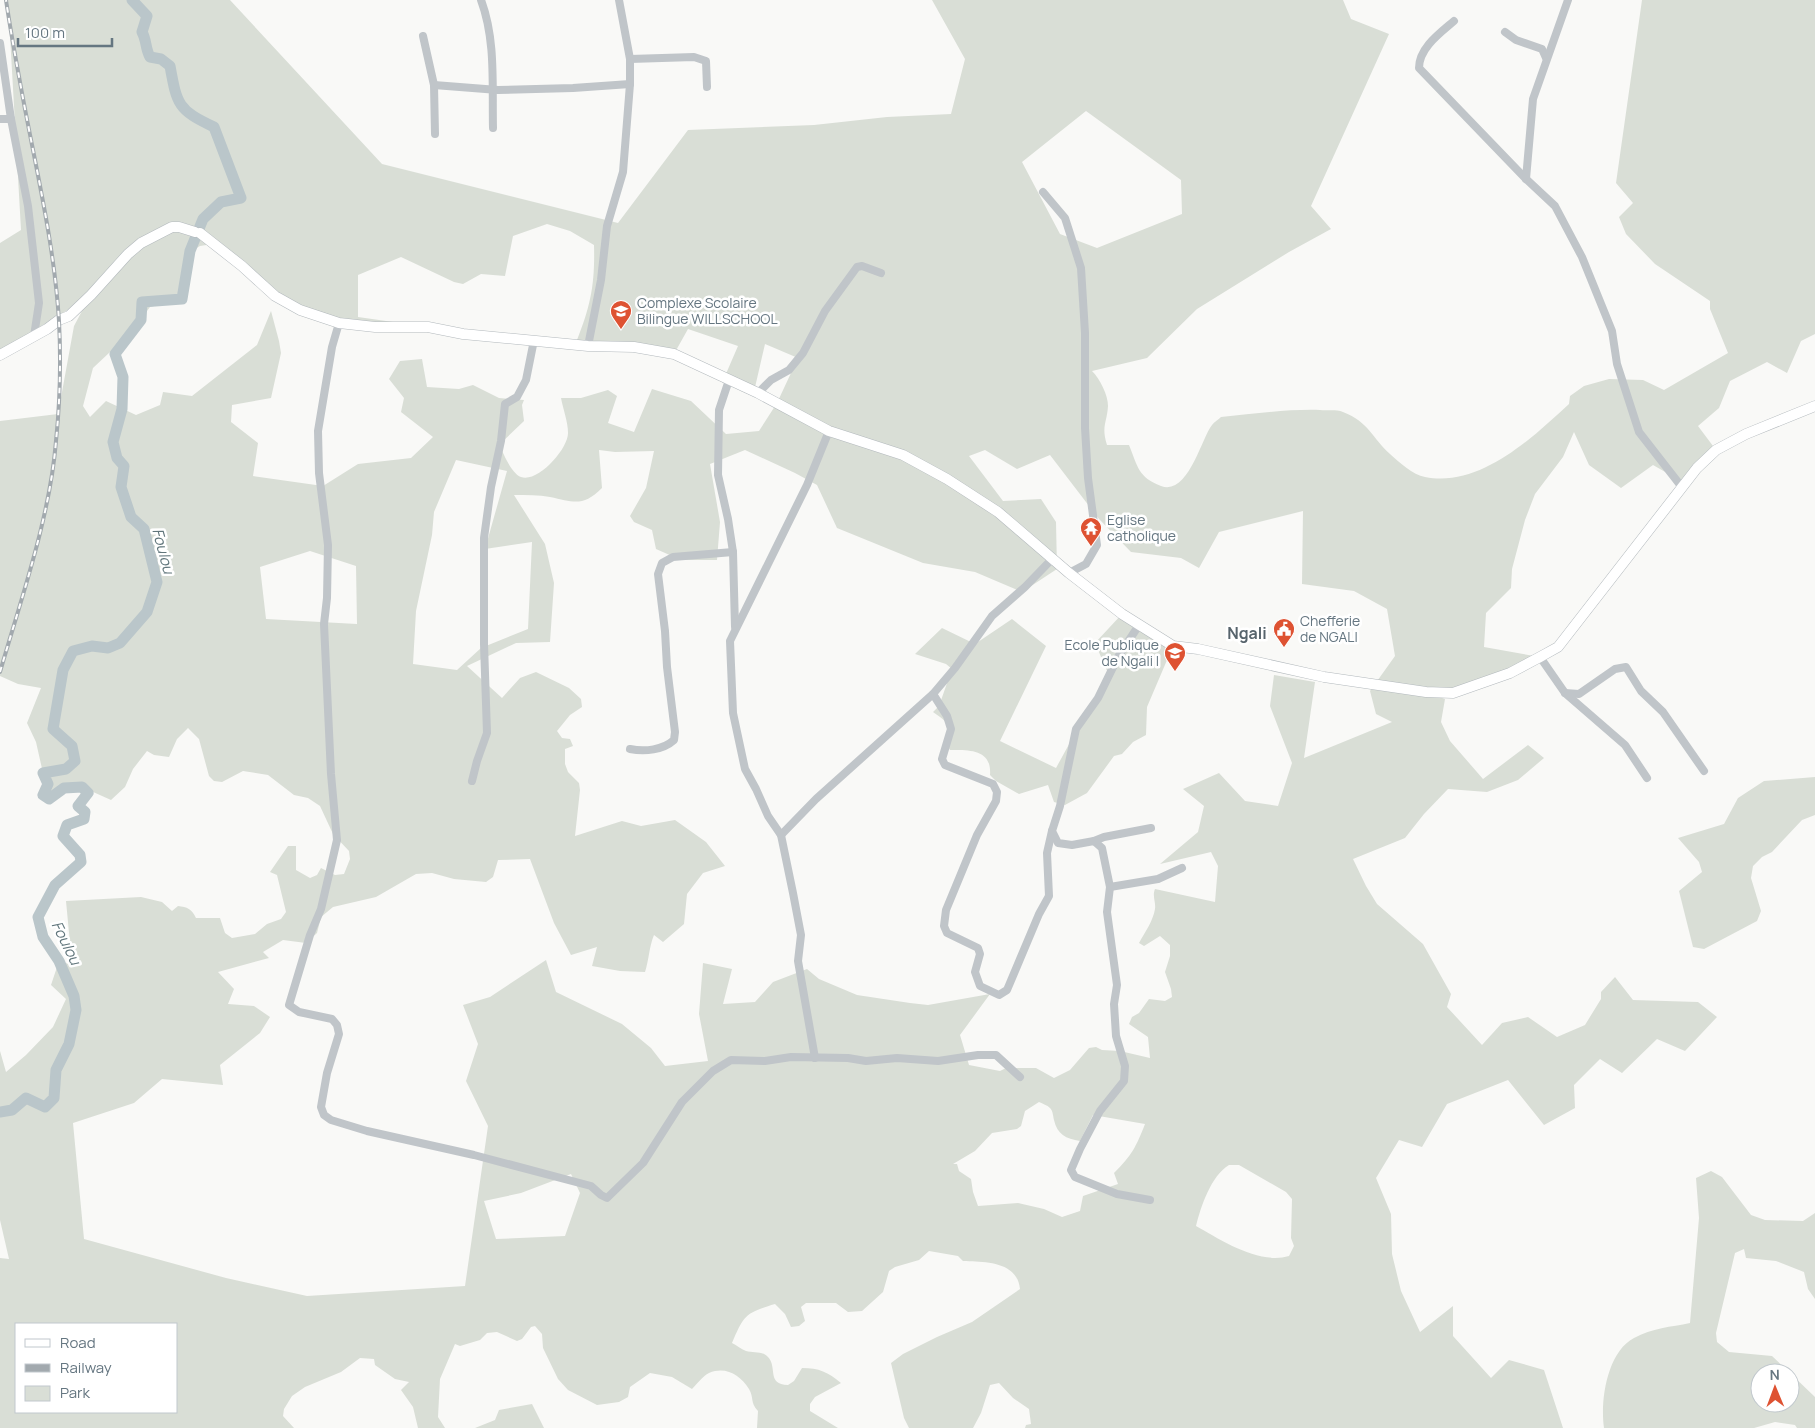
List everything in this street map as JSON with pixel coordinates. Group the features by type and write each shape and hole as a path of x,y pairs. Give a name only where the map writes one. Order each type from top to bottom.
{"street":[{"path":"481,0 487,16 492,59 493,128"},
{"path":"588,346 601,280 607,226 622,172 630,84 630,59 619,0"},
{"path":"1526,179 1533,99 1568,0"},
{"path":"1454,21 1432,41 1419,59 1419,68 1526,179 1555,206 1582,257 1612,331 1617,364 1639,432 1681,486"},
{"path":"1506,32 1516,40 1542,49 1546,58"},
{"path":"423,36 434,85 435,134"},
{"path":"0,43 11,119 28,206 40,303 34,336"},
{"path":"630,59 694,57 706,61 707,87"},
{"path":"434,85 492,90 573,88 630,84"},
{"path":"0,119 11,119"},
{"path":"1043,192 1065,218 1081,268 1085,333 1085,428 1088,478 1097,545 1086,564 1069,572"},
{"path":"0,355 68,316 141,243 172,228 179,227 198,233 242,266 275,296 300,310 339,323 375,327 428,327 463,334 588,346 634,347 674,354 758,393 830,431 903,455 947,479 998,512 1122,614 1173,646 1198,649 1324,676 1426,692 1453,693 1510,673 1558,647 1696,468 1716,450 1760,428 1815,406"},
{"path":"758,393 771,380 789,370 803,353 825,311 857,267 862,266 882,273"},
{"path":"339,323 332,347 318,431 320,473 328,546 327,598 324,624 331,774 337,840 321,908 310,935 289,1004 300,1012 332,1019 337,1025 339,1034 327,1073 321,1107 324,1115 331,1120 367,1131 474,1155 591,1186 607,1198 642,1163 682,1102 713,1071 730,1060 765,1062 791,1057 848,1058 866,1061 897,1058 938,1061 978,1055 996,1055 1020,1076"},
{"path":"472,781 487,732 484,644 484,538 491,488 502,441 505,404 516,397 526,380 534,340"},
{"path":"729,380 719,410 718,475 733,552 735,628"},
{"path":"815,1058 798,961 801,935 782,835 768,816 745,769 732,712 730,641 807,486 830,431"},
{"path":"630,749 640,752 667,746 674,740 675,732 658,574 662,563 674,557 733,552"},
{"path":"782,835 830,787 933,694 955,668 992,616 1025,587 1053,558"},
{"path":"933,694 947,716 951,728 942,759 944,765 993,784 997,792 996,801 977,835 946,910 944,926 947,934 978,948 980,954 975,972 980,986 999,995 1007,990 1039,914 1049,896 1047,853 1060,806 1076,729 1098,698 1118,657 1139,626"},
{"path":"1540,657 1565,693 1625,745 1647,778"},
{"path":"1565,693 1579,694 1616,669 1626,667 1641,691 1663,712 1704,771"},
{"path":"1052,831 1058,844 1072,845 1151,828"},
{"path":"1094,841 1102,848 1110,887 1107,912 1117,986 1114,1004 1116,1036 1125,1066 1124,1081 1100,1111 1071,1170 1075,1177 1117,1194 1150,1200"},
{"path":"1110,887 1158,879 1182,868"}],"green space":[{"path":"8,0 230,0 382,164 618,223 688,130 814,125 887,117 951,114 965,59 932,0 1343,0 1351,19 1389,34 1311,206 1331,229 1289,252 1197,309 1147,358 1092,371 1103,387 1108,402 1104,429 1105,439 1107,445 1129,445 1143,475 1153,483 1170,487 1179,483 1186,475 1212,425 1221,417 1295,410 1337,411 1352,416 1365,425 1390,454 1411,471 1420,476 1445,478 1465,475 1485,468 1504,457 1539,431 1569,404 1570,396 1584,386 1609,379 1643,380 1664,390 1728,353 1710,309 1710,301 1655,264 1626,234 1619,217 1633,203 1616,183 1642,0 1815,0 1815,334 1801,341 1787,373 1767,362 1730,381 1719,408 1698,426 1716,450 1681,486 1667,473 1653,465 1621,488 1589,465 1574,432 1563,457 1535,494 1525,520 1512,569 1511,588 1486,613 1484,647 1540,657 1510,673 1430,694 1445,699 1441,722 1450,741 1483,779 1528,745 1544,758 1518,780 1487,792 1448,789 1424,814 1405,838 1353,859 1377,904 1423,944 1451,994 1447,1007 1482,1045 1502,1023 1528,1017 1557,1037 1585,1025 1601,999 1601,992 1615,977 1633,1000 1698,1002 1717,1017 1685,1051 1657,1039 1622,1073 1600,1059 1574,1085 1575,1108 1544,1125 1508,1080 1447,1104 1422,1147 1399,1140 1376,1178 1391,1214 1392,1254 1401,1291 1420,1332 1453,1306 1453,1336 1491,1378 1509,1360 1544,1370 1563,1428 1025,1428 1026,1425 1031,1424 1029,1409 1013,1398 999,1383 990,1385 981,1413 973,1428 909,1428 904,1418 891,1363 903,1354 972,1322 1020,1289 1018,1280 1013,1273 999,1265 963,1261 958,1256 929,1251 919,1260 895,1267 889,1271 883,1292 862,1311 848,1312 836,1303 806,1303 801,1307 805,1321 799,1326 791,1327 785,1314 775,1304 751,1313 740,1326 732,1343 746,1351 766,1355 771,1361 777,1382 788,1385 794,1381 802,1368 823,1371 841,1383 815,1397 810,1404 810,1411 838,1428 757,1428 758,1411 749,1389 737,1376 727,1371 715,1371 707,1374 692,1389 672,1377 650,1373 630,1387 628,1397 619,1402 597,1405 568,1390 558,1379 543,1348 542,1334 535,1326 531,1327 522,1339 517,1341 497,1332 487,1333 480,1340 460,1346 455,1344 440,1379 438,1417 445,1428 418,1428 413,1407 401,1390 409,1382 395,1379 375,1365 374,1359 360,1358 341,1372 305,1387 292,1396 284,1409 283,1416 294,1428 0,1428 0,1258 9,1259 0,1220 0,1051 6,1072 26,1055 53,1027 66,999 51,985 59,961 69,964 70,943 66,901 141,897 162,902 172,911 178,906 187,908 193,912 196,918 220,918 225,933 232,938 255,934 267,924 281,919 286,912 277,875 270,872 288,846 296,846 296,870 310,878 317,875 321,868 335,875 344,874 350,859 349,851 333,834 320,806 308,798 294,795 268,775 243,771 222,782 214,781 209,776 199,739 188,728 177,739 169,757 154,755 147,751 133,769 125,787 111,800 82,787 64,788 49,799 43,795 48,784 43,773 36,742 27,723 41,688 18,684 0,676 0,421 58,414 74,326 90,296 0,352 0,243 21,230","holes":["1086,111 1181,180 1182,214 1097,248 1060,234 1022,162","547,224 570,231 594,245 594,271 591,294 586,316 577,340 583,345 674,354 688,329 738,346 722,383 729,380 741,391 753,396 765,344 798,358 777,403 759,431 726,434 691,401 652,389 634,432 608,423 617,396 608,390 581,398 561,398 568,429 567,440 558,456 543,470 536,475 521,477 514,472 499,445 524,421 522,405 524,400 499,398 473,385 459,389 427,387 422,359 400,361 389,379 404,398 401,412 433,437 411,458 358,464 323,486 253,476 258,443 231,422 232,405 271,398 281,353 271,311 257,345 192,396 163,392 160,405 136,415 106,401 90,417 83,406 93,368 110,352 115,354 150,307 182,299 190,252 200,246 213,244 300,310 375,327 428,327 358,317 358,275 401,257 454,282 463,284 481,274 505,276 513,236","599,450 615,452 654,451 646,488 630,516 634,522 652,530 656,549 681,560 717,560 720,522 710,464 745,450 817,485 837,528 923,563 975,572 1022,592 1057,569 1056,522 1041,499 1003,501 969,456 985,450 1017,469 1050,455 1099,519 1131,552 1181,558 1199,568 1219,532 1303,511 1302,584 1354,591 1387,609 1395,656 1370,691 1376,714 1392,722 1304,758 1315,682 1274,675 1270,706 1292,763 1278,806 1245,801 1219,773 1183,789 1204,806 1198,832 1160,864 1211,852 1218,866 1215,902 1155,889 1154,913 1139,943 1144,946 1160,936 1170,945 1170,956 1165,972 1172,997 1165,1001 1149,999 1139,1013 1132,1017 1129,1024 1148,1037 1150,1058 1120,1051 1102,1050 1096,1047 1089,1048 1070,1070 1054,1078 1036,1068 1006,1068 1000,1071 969,1065 960,1035 990,994 928,1005 910,1003 857,995 819,979 807,969 773,982 755,1002 723,1004 732,969 703,963 699,1014 708,1061 665,1066 651,1048 622,1024 556,992 546,960 490,997 463,1005 478,1044 466,1081 488,1126 465,1286 307,1296 226,1278 84,1239 73,1123 134,1103 162,1079 223,1085 220,1065 260,1033 270,1017 254,1006 228,1004 234,989 218,972 269,958 263,952 283,940 306,943 317,933 321,917 333,907 376,897 416,874 432,873 454,879 486,882 493,877 498,860 530,859 554,923 571,955 597,947 592,966 620,971 645,972 654,935 663,942 684,924 687,894 703,873 725,866 706,842 675,820 641,826 622,821 575,836 580,790 579,783 568,772 565,764 565,749 573,746 570,739 562,738 557,731 570,715 582,707 581,699 569,688 536,672 520,678 502,698 467,666 516,643 550,642 554,583 545,544 514,495 541,496 578,502 584,501 602,488","456,460 507,471 485,549 532,542 528,629 481,648 457,670 413,664 416,611 432,535 434,512","310,551 356,566 357,624 266,619 260,567","1039,1102 1048,1106 1051,1109 1057,1129 1066,1137 1080,1141 1093,1115 1145,1124 1133,1150 1114,1173 1118,1184 1083,1196 1080,1211 1062,1217 1044,1209 1018,1203 978,1206 971,1179 959,1171 957,1164 953,1164 975,1151 992,1133 1017,1129 1021,1126 1025,1111","1229,1165 1239,1165 1286,1192 1292,1199 1291,1238 1294,1246 1289,1256 1277,1258 1253,1254 1241,1250 1196,1226 1204,1201 1217,1176","571,1174 580,1193 565,1236 496,1239 484,1201 521,1193"]},
{"path":"1122,614 1173,646 1147,707 1146,735 1133,742 1122,754 1114,756 1087,793 1065,805 1054,802 1048,785 1019,794 996,781 990,775 990,766 983,756 972,751 950,750 946,743 947,724 933,712 939,706 952,669 946,664 915,654 942,628 975,644 1012,619 1046,646 1000,741 1056,768 1108,673 1095,643"},
{"path":"1815,777 1815,815 1802,820 1772,852 1762,857 1753,866 1751,878 1761,911 1757,921 1704,949 1693,947 1679,891 1702,872 1699,862 1678,838 1724,824 1738,798 1764,781"},
{"path":"1711,1171 1722,1177 1751,1215 1765,1220 1803,1221 1815,1213 1815,1299 1808,1289 1804,1272 1776,1261 1746,1258 1744,1249 1735,1253 1716,1333 1717,1342 1729,1352 1772,1356 1779,1363 1750,1363 1750,1413 1800,1413 1800,1383 1815,1397 1815,1428 1797,1428 1795,1425 1775,1422 1754,1428 1604,1428 1603,1405 1607,1378 1617,1354 1634,1338 1648,1332 1690,1323 1699,1218 1696,1178"},
{"path":"532,1404 544,1428 475,1428 495,1420 499,1410"}],"waterway":[{"name":"Foulou","path":"0,1112 12,1110 26,1098 45,1107 54,1098 56,1070 69,1044 76,1010 74,996 59,961 43,937 38,917 55,885 81,862 80,855 63,836 67,825 84,819 85,812 78,806 88,793 82,787 64,788 49,799 43,795 48,784 43,773 66,769 75,761 72,746 53,729 63,670 73,651 92,646 108,648 120,643 147,612 157,582 144,529 131,517 121,487 124,466 117,458 113,442 122,409 123,377 115,354 141,320 142,302 182,299 190,251 203,219 221,202 241,198 214,127 186,111 181,105 175,90 170,66 161,59 150,57 142,32 147,16 132,0"}],"railway":[{"path":"0,672 34,558 48,499 56,441 60,366 59,321 53,261 6,0"}],"place":[{"name":"Complexe Scolaire Bilingue WILLSCHOOL","path":"621,330"},
{"name":"Eglise catholique","path":"1091,547"},
{"name":"Chefferie de NGALI","path":"1284,648"},
{"name":"Ecole Publique de Ngali I","path":"1175,672"}],"district":[{"name":"Ngali","path":"1247,633"}]}
